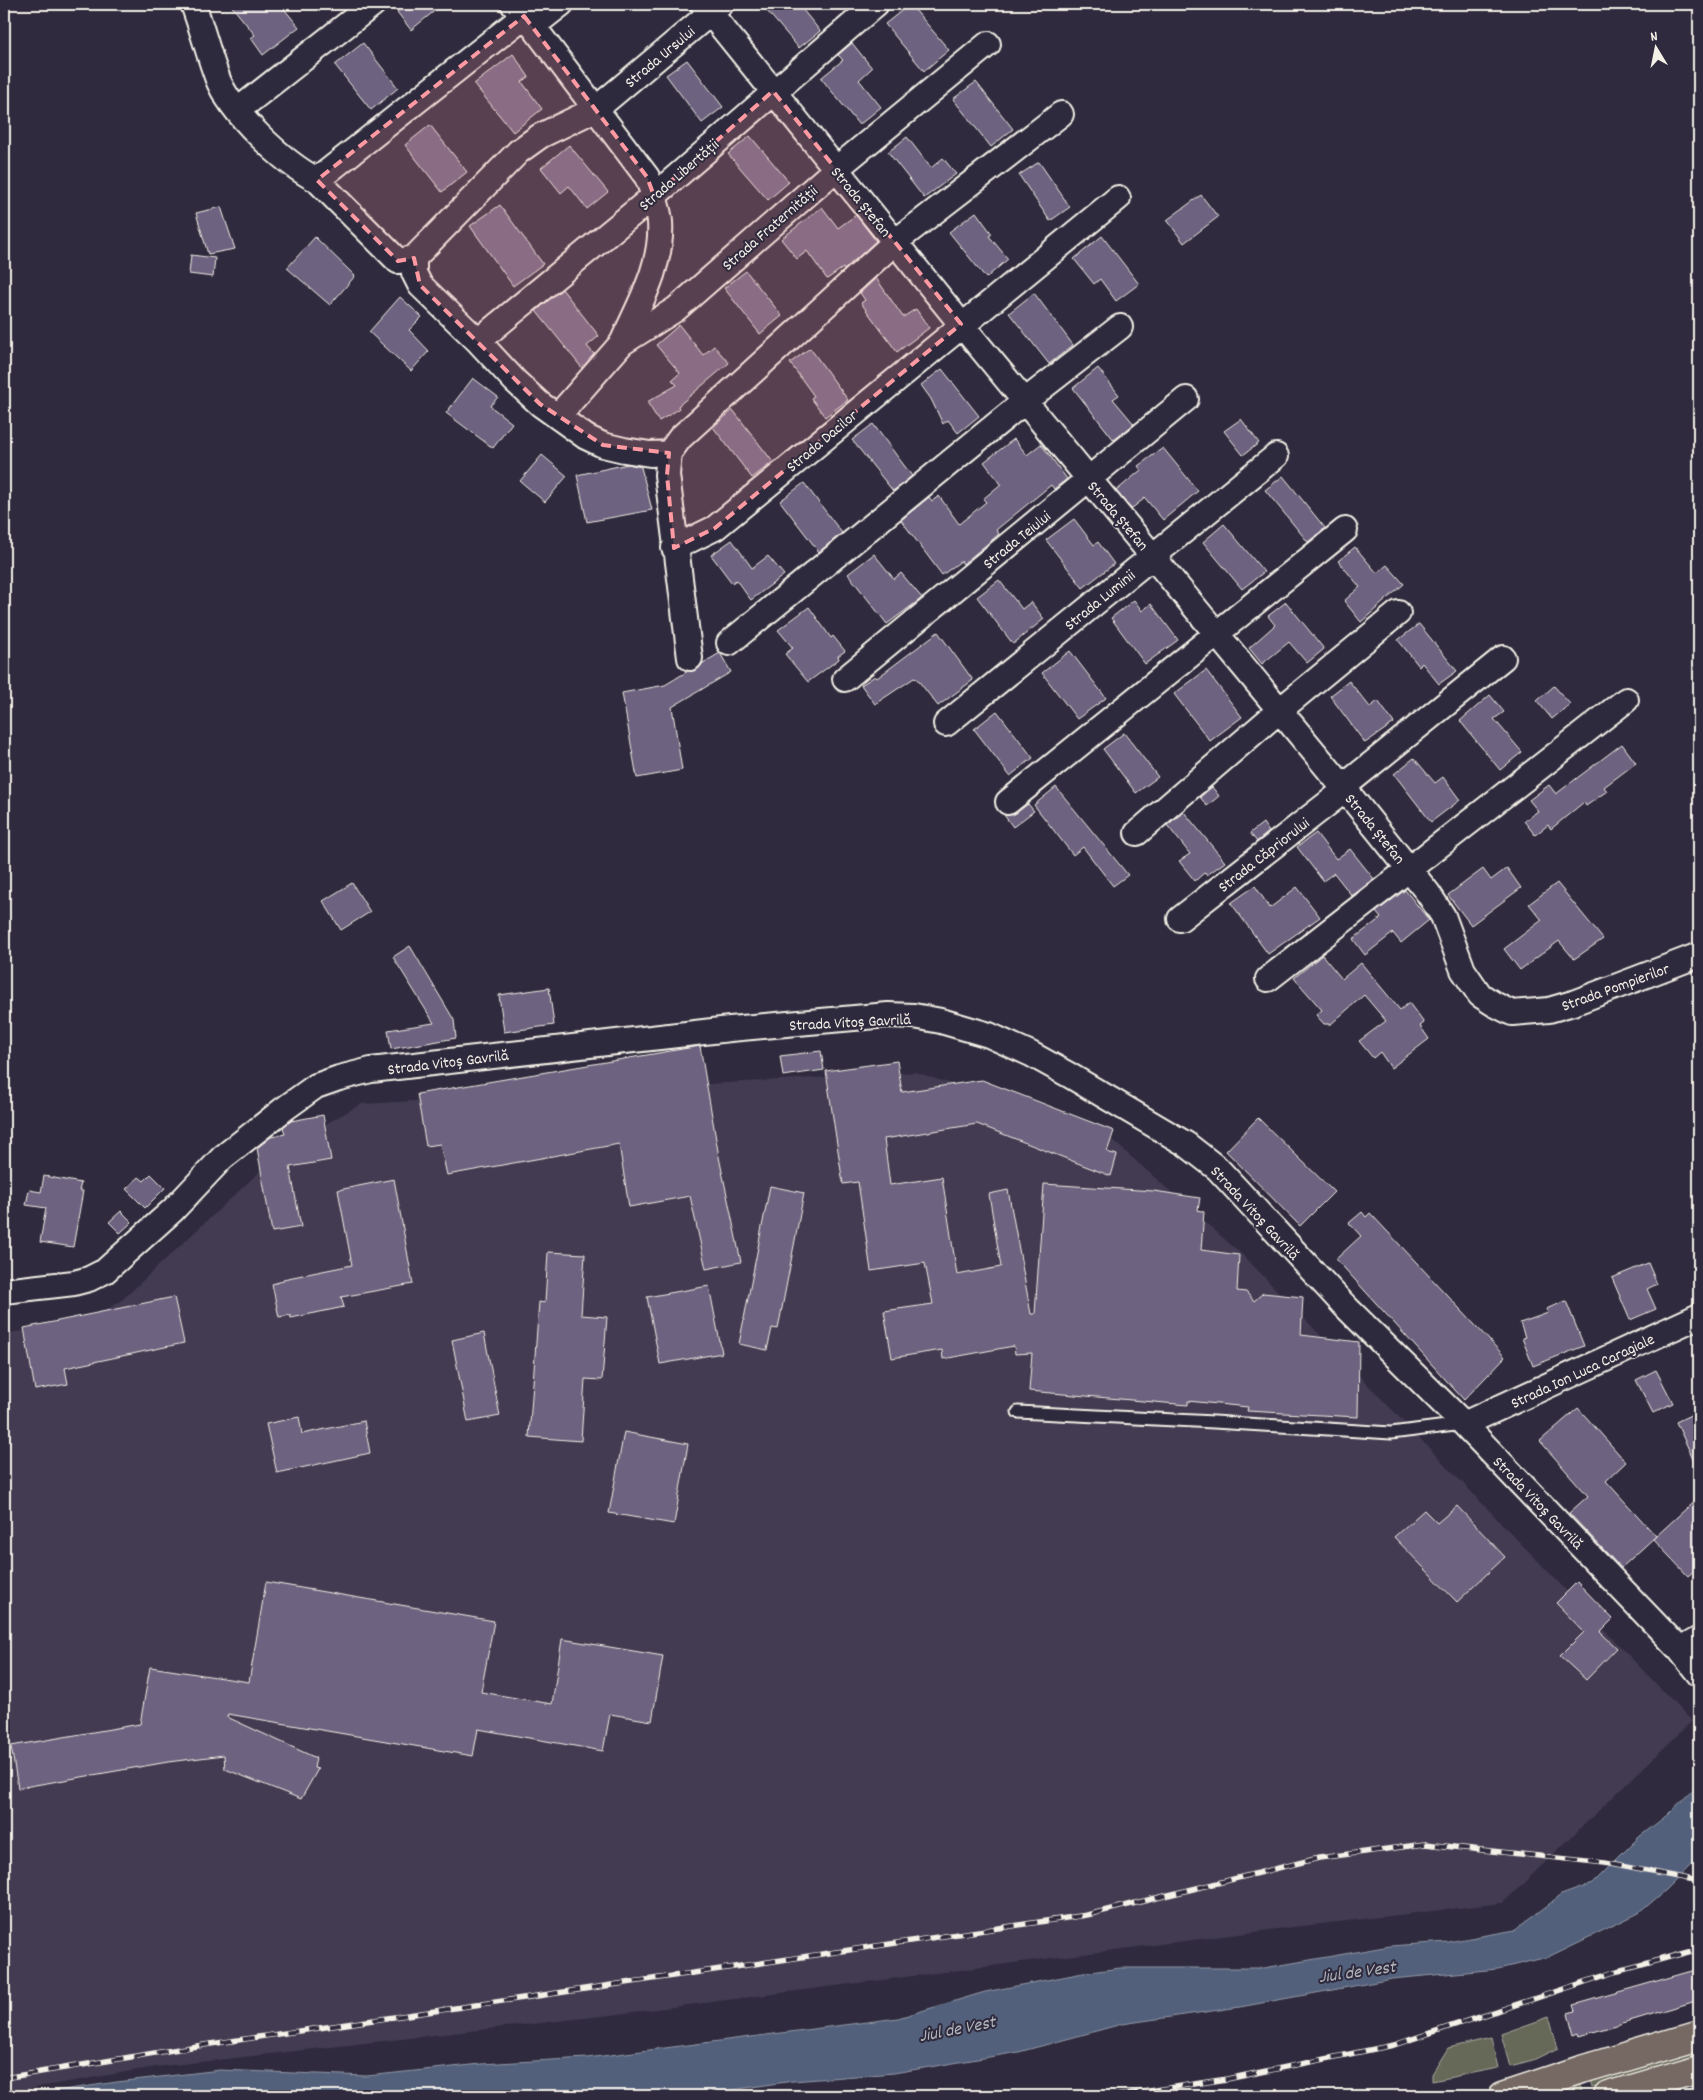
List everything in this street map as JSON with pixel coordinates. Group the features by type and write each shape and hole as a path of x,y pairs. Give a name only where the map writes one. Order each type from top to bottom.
{"main road":[{"path":"1503,2096 1581,2070 1699,2035"},
{"path":"1608,2096 1699,2069"}],"street":[{"path":"238,110 373,4"},
{"path":"318,180 523,15 561,4"},
{"name":"Strada Libertății","path":"478,341 654,196 773,91 876,4"},
{"path":"195,5 217,78 238,110 265,141 301,172 318,180 398,261 414,258 414,273 420,285 478,341 515,381 540,404 586,437 603,445 650,454 669,453"},
{"name":"Strada Ștefan","path":"712,7 773,91 1152,556 1344,788 1408,869 1440,911 1451,935 1463,970 1480,995 1512,1012 1530,1012"},
{"name":"Strada Ursului","path":"414,258 519,151 540,136 596,109 712,7"},
{"path":"523,15 647,177 654,196 660,221 660,246 652,274 622,343"},
{"name":"Strada Fraternității","path":"558,416 622,343 676,309 836,169 988,44"},
{"path":"690,658 674,548 667,475 669,453 680,438 895,242 1061,114"},
{"name":"Strada Dacilor","path":"674,548 715,528 1118,198"},
{"path":"728,643 1120,327"},
{"name":"Strada Teiului","path":"845,679 1186,399"},
{"name":"Strada Luminii","path":"946,724 1276,456"},
{"path":"1008,802 1345,530"},
{"path":"1137,833 1280,710 1398,613"},
{"name":"Strada Căpriorului","path":"1180,919 1503,658"},
{"path":"1268,979 1626,700"},
{"name":"Strada Pompierilor","path":"1530,1012 1573,1003 1699,955"},
{"name":"Strada Vitoș Gavrilă","path":"4,1291 74,1283 89,1279 105,1271 173,1210 222,1158 316,1086 339,1078 380,1069 730,1029 888,1015 914,1016 941,1021 989,1035 1031,1054 1186,1144 1218,1169 1345,1306 1689,1645 1699,1674"},
{"name":"Strada Ion Luca Caragiale","path":"1464,1424 1698,1320"}],"lane":[{"path":"1018,1412 1391,1433 1464,1424"}],"highlighted area":[{"path":"524,16 647,177 654,196 773,91 961,324 715,528 674,548 667,475 669,453 603,445 540,404 420,285 414,258 398,261 317,180"}],"shaded area":[{"path":"916,1072 1110,1138 1246,1258 1692,1721 1503,1903 1286,1928 611,2015 156,2067 4,2093 4,1333 83,1325 123,1299 288,1145 361,1104"}],"green space":[{"path":"1549,2017 1558,2048 1533,2060 1510,2066 1501,2034"},
{"path":"1491,2038 1498,2068 1432,2081 1432,2074 1448,2048"},
{"path":"1699,2048 1699,2056 1592,2088 1590,2081"},
{"path":"1579,2084 1582,2092 1568,2096 1539,2096"}],"water":[{"name":"Jiul de Vest","path":"1699,1784 1699,1857 1667,1889 1639,1913 1548,1957 1498,1969 1392,1979 1240,2007 1122,2024 1019,2052 894,2073 793,2081 691,2096 22,2096 117,2082 220,2070 367,2076 481,2064 587,2058 898,2018 985,1992 1083,1973 1120,1968 1264,1968 1390,1946 1448,1942 1515,1930 1561,1895 1592,1884 1639,1837 1666,1816"}],"building":[{"path":"230,4 280,4 299,27 263,55 251,38 255,35"},
{"path":"407,4 443,4 411,30 397,12"},
{"path":"761,4 798,4 820,31 799,48"},
{"path":"910,4 949,50 924,71 885,24"},
{"path":"363,43 398,88 371,110 335,65"},
{"path":"852,43 872,68 859,80 881,107 859,125 821,78 843,60 838,55"},
{"path":"513,54 529,77 522,82 542,109 513,132 474,84"},
{"path":"687,60 723,107 702,123 666,75"},
{"path":"976,82 1013,129 991,147 953,99"},
{"path":"430,125 467,172 442,192 405,145"},
{"path":"750,136 789,182 768,200 728,154"},
{"path":"907,137 931,168 943,158 956,174 924,198 888,152"},
{"path":"569,145 608,192 587,209 569,186 561,193 541,168"},
{"path":"1039,162 1070,207 1050,221 1019,175"},
{"path":"1201,195 1218,217 1184,243 1167,220"},
{"path":"500,205 543,264 513,286 470,226"},
{"path":"221,207 235,249 208,254 196,213"},
{"path":"822,207 838,228 856,215 876,241 844,270 843,268 827,279 807,251 797,259 781,239"},
{"path":"976,212 992,234 989,236 1008,259 986,278 949,232"},
{"path":"1102,236 1139,284 1116,301 1100,279 1094,284 1074,259"},
{"path":"315,237 355,276 330,305 287,268"},
{"path":"191,255 215,258 213,277 189,274"},
{"path":"746,271 782,316 760,334 724,288"},
{"path":"876,278 903,317 916,309 929,328 897,352 861,303 865,300 860,293"},
{"path":"562,289 599,336 587,346 594,354 582,368 536,311"},
{"path":"1034,293 1073,345 1049,364 1009,313"},
{"path":"400,297 422,317 409,330 429,351 411,371 369,332"},
{"path":"679,325 703,355 714,346 729,363 678,406 679,409 659,421 647,402 677,385 672,380 680,373 656,345"},
{"path":"810,348 848,400 825,417 811,398 814,396 790,363"},
{"path":"1098,368 1119,395 1113,399 1134,424 1114,440 1073,388"},
{"path":"942,369 979,416 958,433 948,420 943,424 931,399 921,385"},
{"path":"473,378 498,397 490,406 512,423 493,448 446,413"},
{"path":"733,410 773,462 752,478 713,427"},
{"path":"1241,419 1259,443 1243,455 1224,431"},
{"path":"873,424 912,476 893,491 852,440"},
{"path":"1014,439 1027,455 1041,444 1067,479 1054,489 1051,485 996,530 999,534 963,564 961,561 942,575 901,520 929,497 932,501 939,496 959,524 986,502 983,499 1001,484 984,462"},
{"path":"1163,448 1198,491 1163,520 1145,498 1131,509 1116,491 1141,470 1138,466"},
{"path":"542,455 567,476 545,502 520,481"},
{"path":"628,464 641,467 652,510 587,522 577,475"},
{"path":"1283,476 1325,528 1308,542 1265,490"},
{"path":"804,483 842,533 819,552 780,501"},
{"path":"1074,519 1094,545 1098,542 1114,564 1083,588 1046,540"},
{"path":"1224,524 1264,572 1242,589 1203,542"},
{"path":"732,540 752,568 768,556 784,575 751,600 736,580 732,583 711,555"},
{"path":"1355,547 1377,573 1387,565 1404,584 1361,622 1344,601 1360,587 1338,561"},
{"path":"874,554 894,579 901,573 922,598 887,624 848,574"},
{"path":"999,580 1022,609 1031,602 1044,619 1013,644 977,597"},
{"path":"1134,600 1142,611 1151,604 1178,640 1145,664 1111,618"},
{"path":"1286,602 1324,649 1307,663 1289,642 1262,664 1249,648 1275,625 1268,616"},
{"path":"809,607 831,638 833,636 845,651 838,656 839,659 808,682 785,654 793,648 778,630"},
{"path":"1419,624 1457,671 1439,684 1422,663 1419,666 1398,640"},
{"path":"938,632 973,680 938,706 917,679 914,678 875,704 861,685 875,676 877,678"},
{"path":"1070,651 1106,698 1077,719 1042,673"},
{"path":"720,653 731,672 672,707 682,770 637,778 622,693 665,685 688,671 698,669 703,663"},
{"path":"1206,670 1242,717 1210,741 1174,694"},
{"path":"1349,681 1370,707 1378,701 1394,723 1365,743 1330,696"},
{"path":"1554,686 1570,704 1552,719 1537,701"},
{"path":"1490,695 1504,712 1494,719 1522,752 1500,770 1460,721"},
{"path":"997,711 1033,758 1010,776 974,729"},
{"path":"1124,733 1158,777 1136,793 1103,749"},
{"path":"1622,744 1636,763 1604,787 1607,791 1586,806 1584,802 1551,829 1548,825 1535,835 1524,821 1538,811 1529,800 1549,785 1556,794"},
{"path":"1414,758 1435,783 1443,777 1460,800 1431,822 1394,774"},
{"path":"1056,787 1128,875 1113,886 1083,847 1073,855 1034,805"},
{"path":"1212,787 1219,796 1207,806 1200,797"},
{"path":"1028,804 1034,811 1013,827 1004,815 1016,813"},
{"path":"1184,812 1225,862 1207,875 1205,872 1195,881 1179,861 1190,854 1167,825"},
{"path":"1263,823 1269,832 1257,842 1250,833"},
{"path":"1316,833 1336,859 1350,849 1374,879 1352,896 1334,873 1323,881 1297,847"},
{"path":"1507,868 1521,888 1471,925 1448,895 1483,869 1491,880"},
{"path":"352,883 370,912 341,930 323,901"},
{"path":"1557,883 1603,939 1574,959 1559,941 1520,970 1504,949 1542,920 1529,904"},
{"path":"1255,886 1270,908 1297,887 1320,917 1268,954 1231,903"},
{"path":"1405,890 1429,920 1401,943 1393,933 1365,955 1353,939 1381,918 1376,912"},
{"path":"410,946 454,1020 456,1038 391,1049 388,1030 434,1023 393,957"},
{"path":"1322,955 1342,979 1361,963 1400,1010 1409,1003 1424,1023 1420,1026 1429,1039 1391,1068 1380,1052 1373,1058 1359,1041 1386,1021 1364,995 1331,1024 1324,1024 1316,1015 1322,1010 1294,978"},
{"path":"549,988 554,1025 504,1032 499,995"},
{"path":"700,1046 719,1157 741,1262 706,1269 690,1196 629,1207 619,1144 447,1175 440,1144 426,1146 417,1094"},
{"path":"821,1051 824,1070 783,1076 780,1056"},
{"path":"897,1061 902,1092 982,1080 1114,1131 1107,1152 1117,1155 1111,1176 977,1124 884,1139 890,1185 942,1177 957,1275 1001,1267 989,1194 1008,1190 1031,1314 1035,1314 1044,1184 1154,1191 1200,1198 1198,1210 1204,1212 1201,1250 1239,1255 1237,1291 1246,1292 1254,1301 1263,1293 1303,1297 1301,1335 1359,1342 1358,1417 1247,1411 1248,1407 1188,1401 1188,1405 1029,1391 1032,1353 1015,1354 1014,1346 943,1359 942,1350 892,1358 884,1311 933,1304 925,1263 871,1271 858,1182 843,1184 826,1071"},
{"path":"323,1115 331,1160 290,1167 301,1227 272,1232 257,1148 271,1137 285,1134 283,1127 291,1121"},
{"path":"1258,1118 1334,1192 1300,1226 1226,1151"},
{"path":"151,1174 165,1188 145,1208 126,1189 139,1177 144,1181"},
{"path":"44,1176 81,1183 79,1191 83,1191 73,1247 40,1242 46,1208 26,1205 29,1190 41,1192"},
{"path":"394,1179 413,1284 341,1297 344,1307 291,1318 290,1315 279,1317 272,1284 283,1281 283,1279 352,1265 338,1190"},
{"path":"770,1186 804,1193 778,1329 772,1328 767,1350 739,1344"},
{"path":"121,1211 132,1222 120,1233 109,1222"},
{"path":"1362,1212 1366,1217 1370,1213 1505,1357 1464,1400 1336,1259 1361,1236 1349,1223"},
{"path":"548,1252 585,1254 581,1315 607,1317 602,1380 585,1379 581,1441 529,1437 539,1302 545,1303"},
{"path":"1648,1263 1657,1284 1647,1289 1656,1309 1630,1320 1612,1278"},
{"path":"709,1286 722,1353 660,1364 647,1297"},
{"path":"174,1297 184,1343 65,1368 68,1384 35,1390 24,1328"},
{"path":"1566,1301 1584,1346 1533,1366 1522,1338 1525,1337 1520,1323 1548,1313 1546,1309"},
{"path":"484,1333 500,1416 468,1422 452,1340"},
{"path":"1656,1370 1673,1403 1653,1413 1636,1380"},
{"path":"1578,1408 1626,1462 1606,1481 1656,1536 1621,1568 1569,1513 1588,1496 1540,1441"},
{"path":"1699,1411 1699,1471 1676,1422"},
{"path":"299,1417 302,1434 364,1421 370,1453 277,1473 266,1424"},
{"path":"624,1432 688,1444 674,1524 609,1513"},
{"path":"1699,1497 1699,1566 1688,1576 1653,1539"},
{"path":"1457,1506 1505,1557 1457,1602 1394,1537 1424,1510 1437,1523"},
{"path":"266,1582 494,1621 481,1692 552,1704 562,1639 663,1656 652,1721 610,1714 603,1751 478,1729 473,1756 228,1714 227,1717 316,1758 314,1768 318,1769 301,1799 225,1769 224,1755 168,1762 18,1788 11,1746 140,1724 150,1667 249,1682"},
{"path":"1577,1582 1613,1619 1600,1632 1617,1648 1586,1680 1560,1656 1584,1632 1556,1603"},
{"path":"1699,1969 1699,2000 1580,2036 1579,2033 1574,2035 1568,2013 1575,2011 1573,2005"}],"railway":[{"path":"4,2078 197,2046 1087,1915 1319,1858 1425,1844 1605,1863 1699,1881"},
{"path":"1116,2096 1227,2079 1394,2045 1615,1972 1699,1949"}]}
